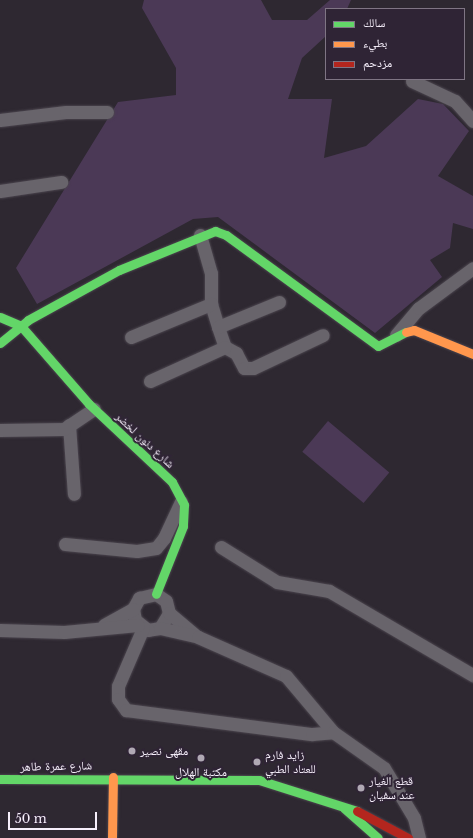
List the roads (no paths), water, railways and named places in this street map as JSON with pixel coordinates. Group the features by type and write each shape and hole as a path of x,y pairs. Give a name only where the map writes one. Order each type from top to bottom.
{"street":[{"path":"412,81 455,101 473,121"},
{"path":"0,120 66,112 107,112"},
{"path":"0,191 61,182"},
{"path":"0,343 21,326 119,270 200,235 215,231 226,235 378,346 396,335 414,330 473,354"},
{"path":"200,235 211,273 211,304 218,328 225,347 236,353 248,370 323,335"},
{"path":"396,335 419,308 473,268"},
{"path":"218,328 279,302"},
{"path":"131,337 211,304"},
{"path":"0,317 21,326"},
{"name":"شارع دنون لخضر","path":"21,326 94,408 172,482 182,500 183,526 156,594"},
{"path":"150,381 225,347"},
{"path":"0,430 64,429 94,408"},
{"path":"69,425 74,494"},
{"path":"65,544 137,550 156,548 164,538 182,500"},
{"path":"221,547 276,582 328,591 473,675"},
{"path":"97,628 133,609 144,595 156,594 166,601 169,613 198,637"},
{"path":"133,609 140,627 118,686 118,699 126,710 312,734 333,732"},
{"path":"160,628 169,613"},
{"path":"0,630 24,633 97,628 160,628 198,637 286,676 333,732 384,768 414,818 419,838"},
{"path":"112,838 113,777"},
{"name":"شارع عمرة طاهر","path":"0,779 113,777 259,780 283,785 344,808"},
{"path":"344,808 378,838"},
{"path":"344,808 367,814 408,838"}],"place":[{"name":"مقهى نصير","path":"132,751"},
{"name":"مكتبة الهلال","path":"201,758"},
{"name":"زايد فارم للعتاد الطبي","path":"257,762"},
{"name":"قطع الغيار عند سفيان","path":"361,788"}]}
